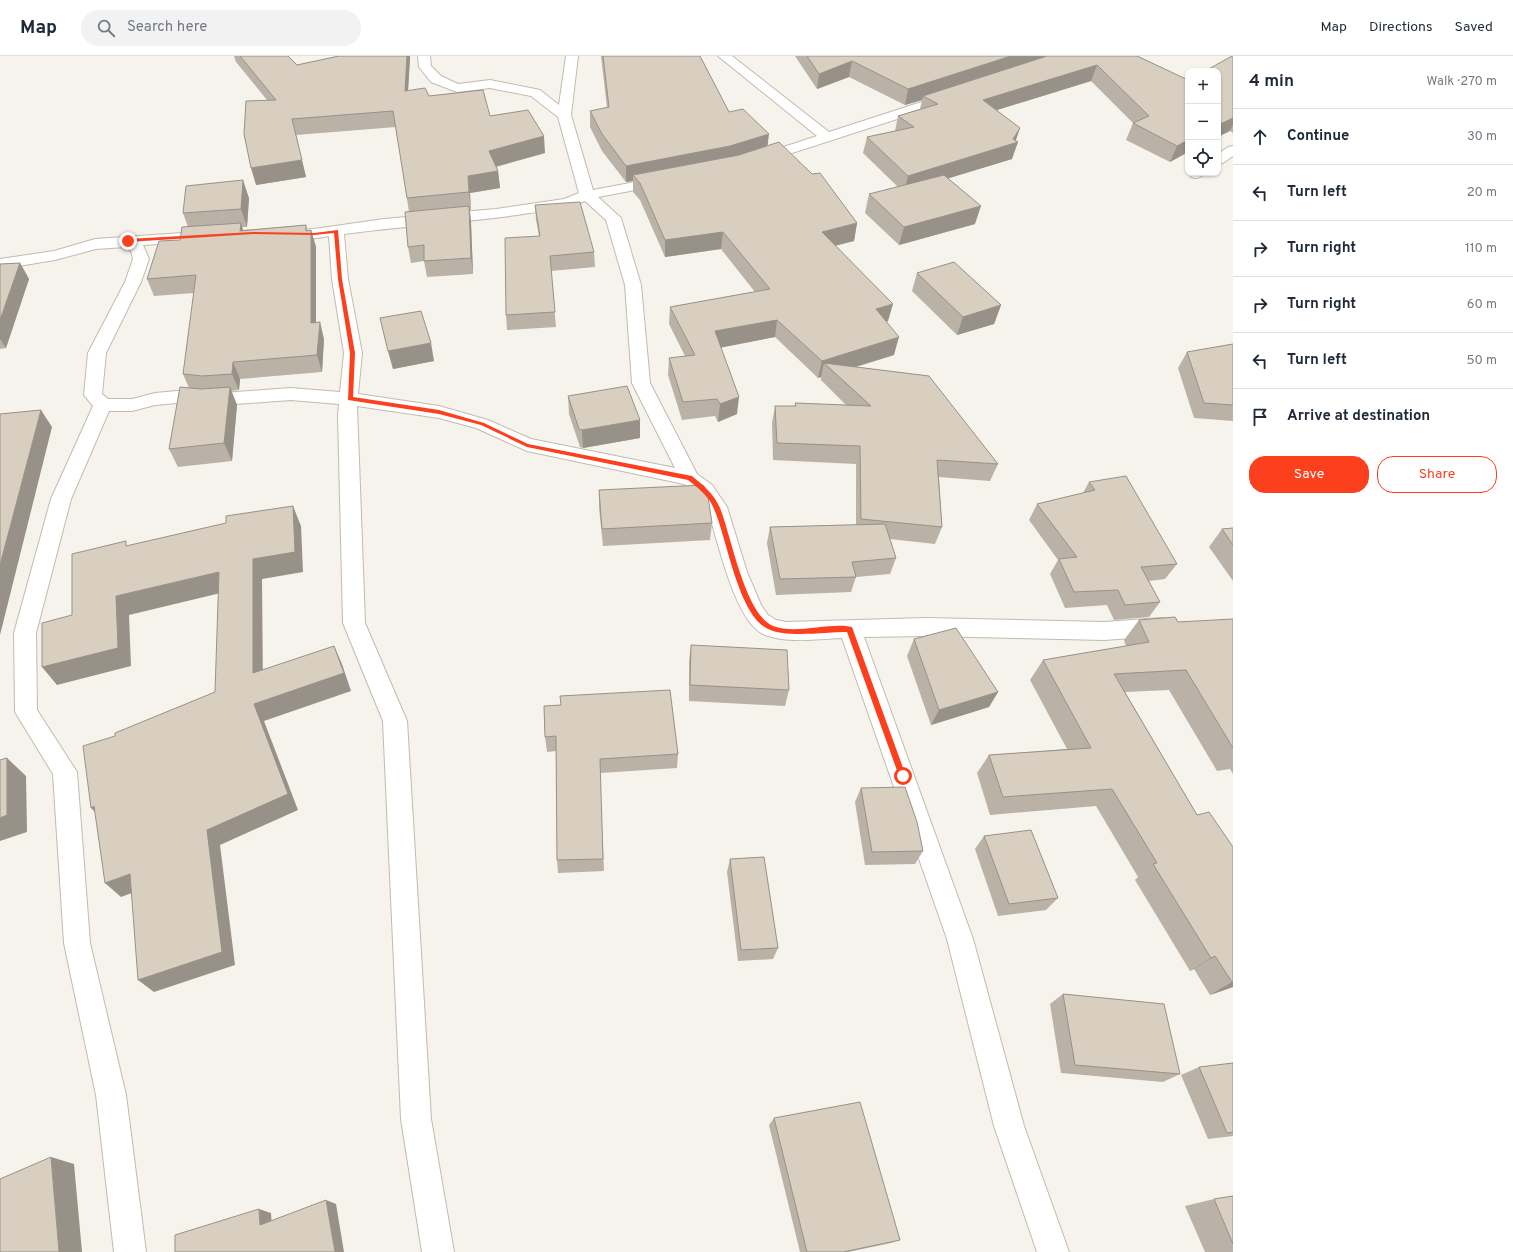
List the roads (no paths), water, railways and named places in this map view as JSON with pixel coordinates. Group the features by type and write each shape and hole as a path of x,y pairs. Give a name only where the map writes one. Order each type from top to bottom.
{"street":[{"path":"424,56 425,68 436,79 457,88 490,84 535,93 564,115"},
{"path":"572,56 564,115 587,195 613,218 633,285 642,383 690,478 705,490 717,507 737,572 752,608 760,621 771,628 786,631 926,627 1104,631 1180,626"},
{"path":"724,56 827,137"},
{"path":"747,164 959,94"},
{"path":"1221,158 1233,150"},
{"path":"268,233 314,234 384,224 504,212 567,203 587,195 679,178"},
{"path":"336,231 340,279 353,353 350,399 347,415 354,623 395,721 416,1119 438,1252"},
{"path":"0,264 55,255 95,244 223,235"},
{"path":"128,241 138,249 141,260 133,282 97,353 93,395 104,405 132,405 155,399 176,397 209,400 291,394 350,399 439,412 482,424 527,446 690,478"},
{"path":"104,405 61,499 25,633 26,712 65,772 77,944 111,1095 130,1252"},
{"path":"850,629 960,939 1009,1126 1053,1252"}]}
